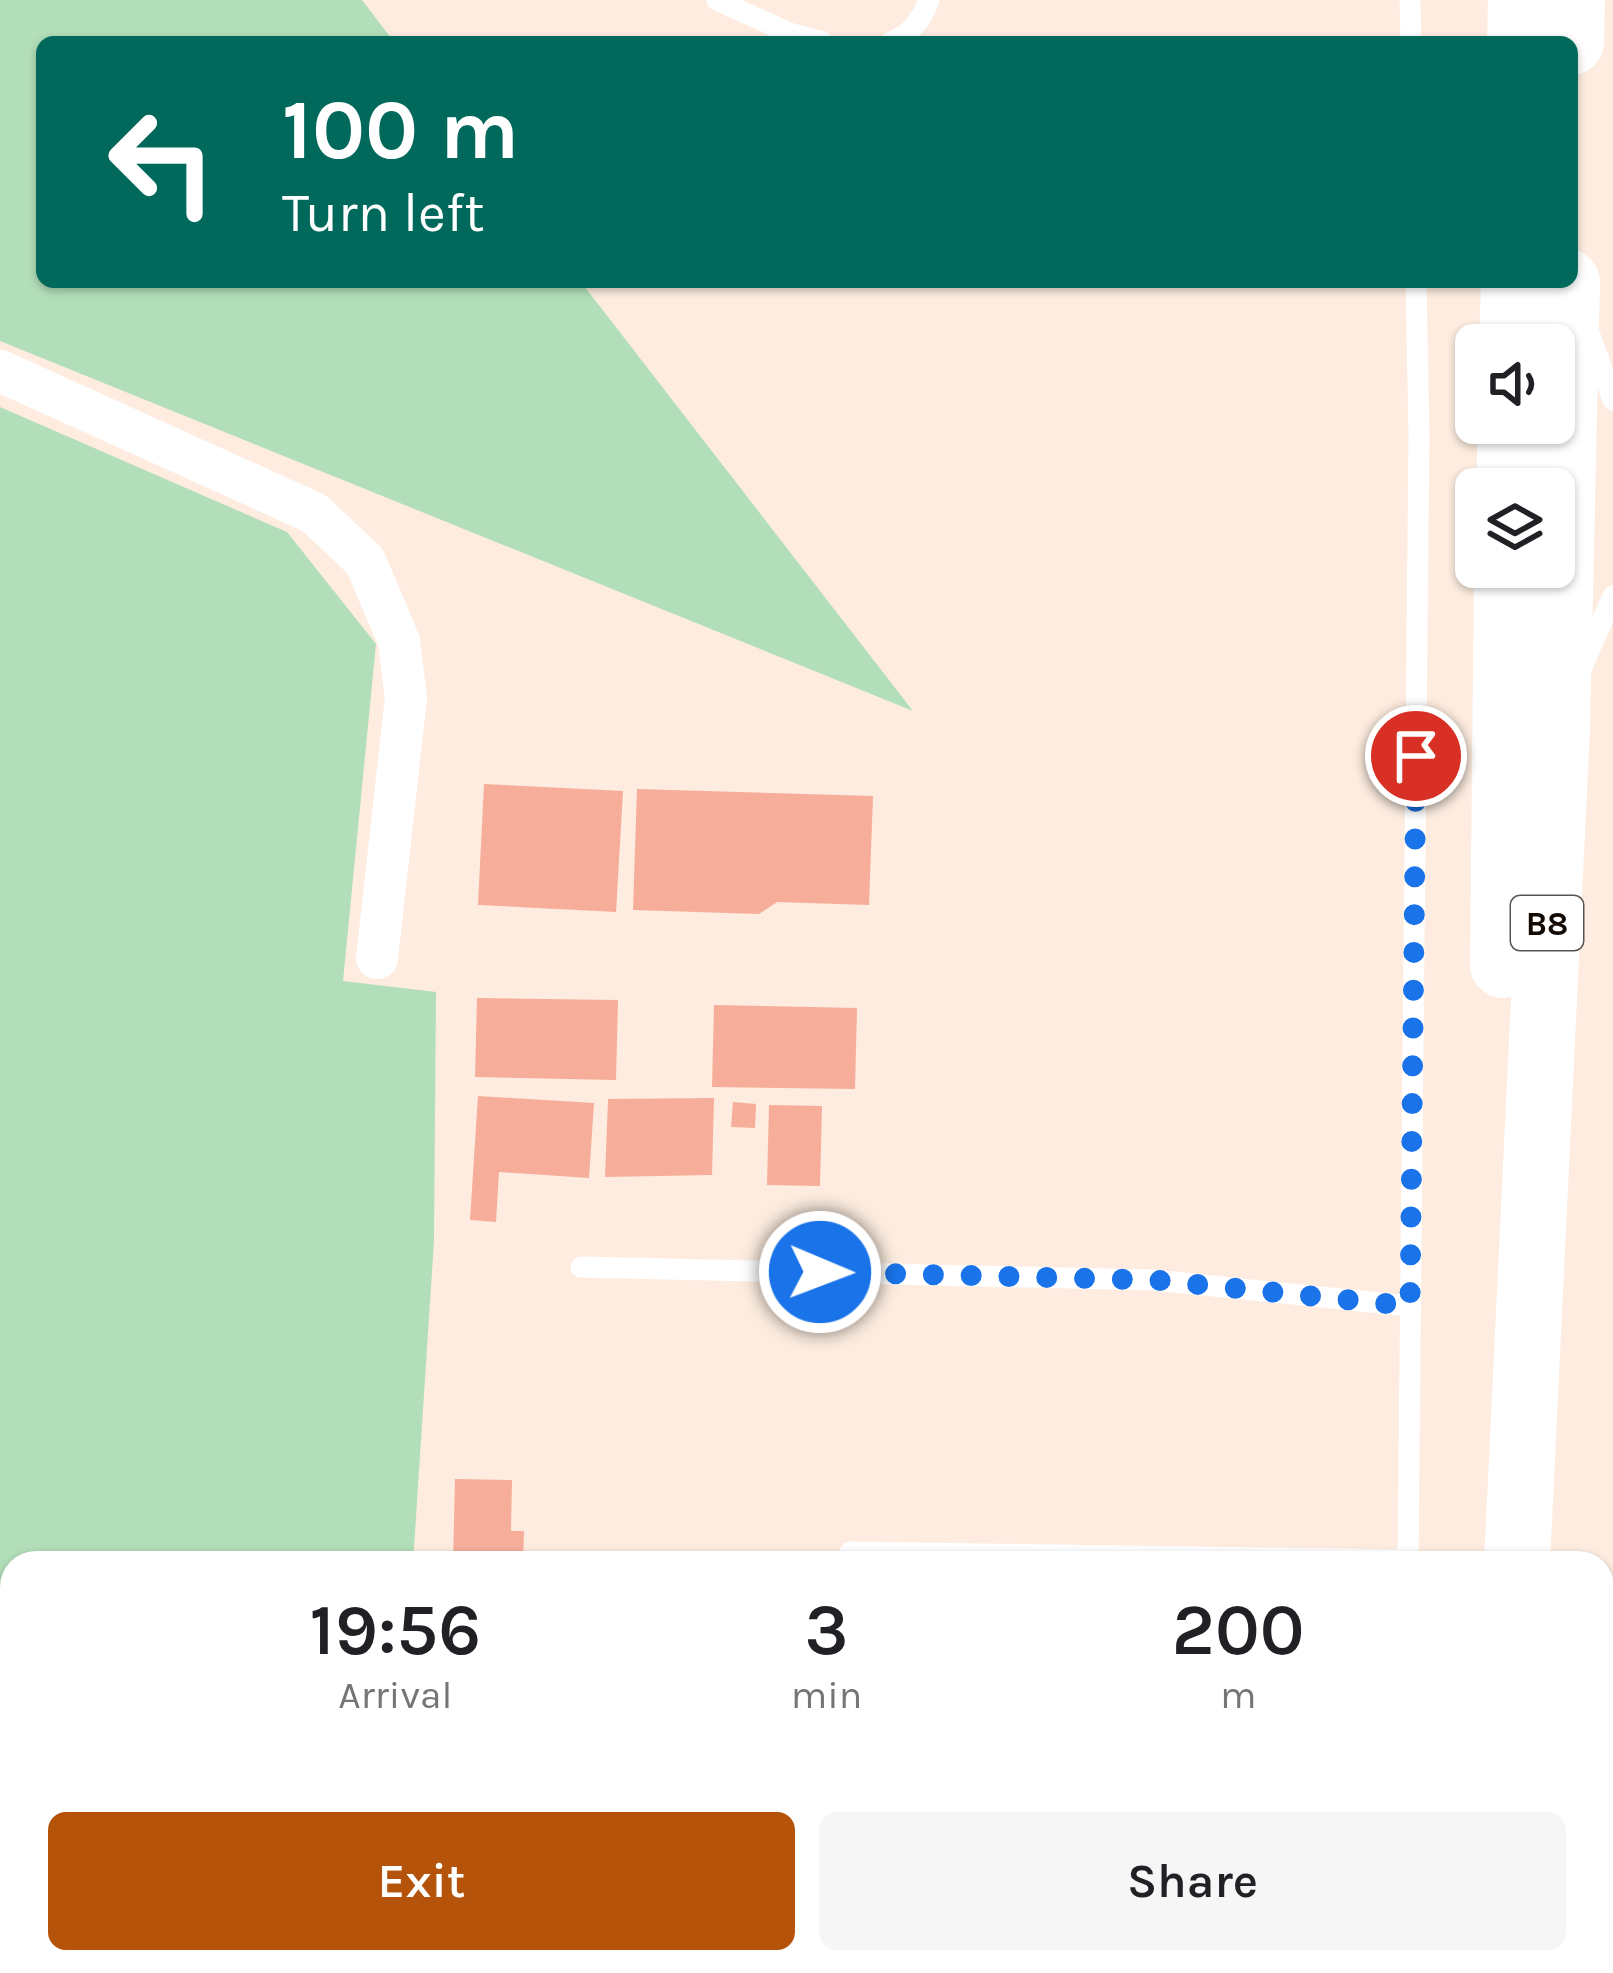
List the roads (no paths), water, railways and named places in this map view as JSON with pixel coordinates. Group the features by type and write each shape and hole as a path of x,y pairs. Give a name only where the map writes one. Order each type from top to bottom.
{"highway":[{"path":"1520,0 1520,36"},
{"path":"1571,36 1572,0"},
{"path":"1513,324 1514,288"},
{"name":"B8","path":"1518,1551 1556,728 1569,288"},
{"name":"B8","path":"1501,1551 1507,588"}],"street":[{"path":"0,371 314,513 365,560 399,641 406,698 377,958"}],"lane":[{"path":"717,0 733,11 800,36"},
{"path":"906,36 929,0"},
{"path":"1410,0 1411,36"},
{"path":"1408,1551 1419,458 1416,288"},
{"path":"1571,288 1613,400"},
{"path":"1556,728 1613,596"},
{"path":"581,1267 1154,1280 1410,1306"}]}
